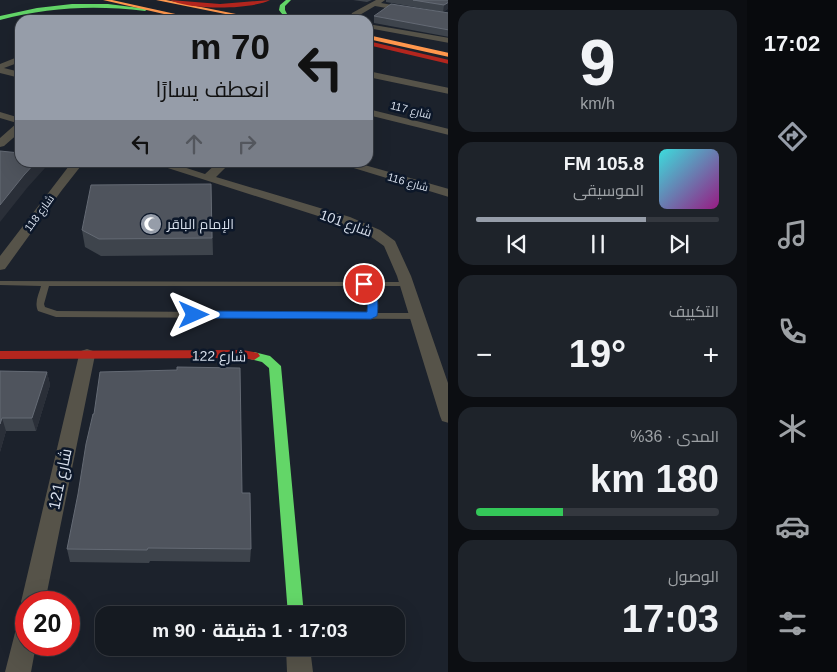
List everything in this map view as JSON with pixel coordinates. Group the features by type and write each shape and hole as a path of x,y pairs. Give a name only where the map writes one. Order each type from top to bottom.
{"street":[{"path":"104,0 227,15"},
{"path":"172,0 223,6 250,4 268,0"},
{"path":"285,15 282,10 283,5 289,0"},
{"path":"1,15 20,1"},
{"path":"1,15 33,6 68,2 155,5 188,15"},
{"path":"355,15 378,2 448,17"},
{"path":"373,27 448,41"},
{"path":"373,41 448,55"},
{"path":"373,41 448,62"},
{"path":"373,53 448,68"},
{"path":"0,68 15,61"},
{"path":"0,68 15,73"},
{"path":"373,75 448,91"},
{"name":"شارع 117","path":"373,113 448,132"},
{"path":"0,115 15,120"},
{"path":"0,144 15,130"},
{"name":"شارع 118","path":"0,266 58,187 76,167"},
{"name":"شارع 101","path":"171,167 345,220 375,233 390,244 406,284 448,416"},
{"path":"207,178 220,167"},
{"name":"شارع 116","path":"357,167 448,193"},
{"name":"شارع 122","path":"0,355 243,354 266,359 275,366 295,606"},
{"name":"شارع 121","path":"35,591 87,355"},
{"path":"18,672 21,656"},
{"path":"299,656 300,672"}],"lane":[{"path":"0,283 406,284"},
{"path":"46,283 40,304 41,309 56,314 416,316"},
{"path":"364,284 371,293 374,305 371,316"}],"building":[{"path":"413,0 448,0 448,3 444,5"},
{"path":"391,4 448,13 448,30 374,16"},
{"path":"0,151 15,152 15,167 31,167 0,205"},
{"name":"الإمام الباقر","path":"211,184 212,238 99,239 82,230 91,185"},
{"path":"177,367 240,368 242,493 250,493 251,549 67,549 86,444 94,414 100,372 177,370"},
{"path":"0,371 47,372 32,418 2,418 0,424"}],"traffic: fast":[{"path":"285,15 282,10 283,5 289,0"},
{"path":"0,18 37,9 55,7 90,5 145,9"},
{"path":"254,356 266,359 275,366 295,606"}],"traffic: slow":[{"path":"105,0 177,15"},
{"path":"158,0 237,15"},
{"path":"373,38 448,55"}],"traffic: jam":[{"path":"172,0 220,6 244,5 268,0"},
{"path":"373,44 448,62"},
{"path":"0,355 243,354 254,356"}],"place":[{"name":"الإمام الباقر","path":"151,224"}],"route":[{"path":"194,315 371,316 374,305 371,293 364,284"}]}
